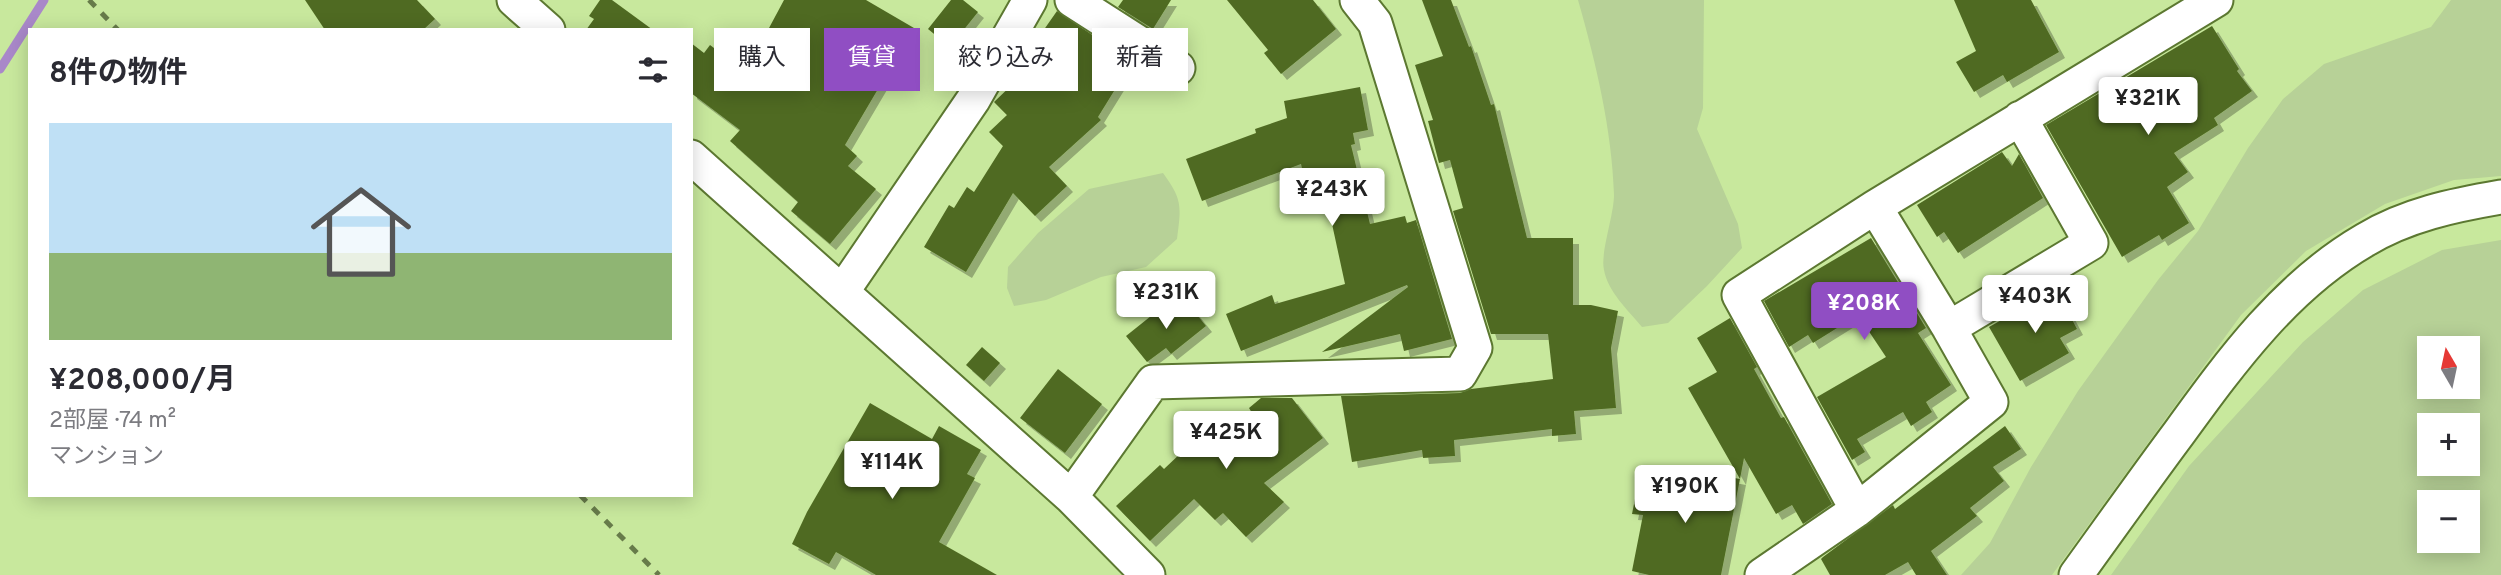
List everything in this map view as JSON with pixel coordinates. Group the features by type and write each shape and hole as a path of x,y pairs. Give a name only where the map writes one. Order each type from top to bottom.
{"street":[{"path":"514,0 546,28"},
{"path":"842,292 974,100 1030,0"},
{"path":"1072,0 1116,28"},
{"path":"1071,497 1153,382 1460,374 1475,348 1375,23 1357,0"},
{"path":"1857,510 1739,295 1875,207 2216,0"},
{"path":"1950,328 2091,243 2020,118"},
{"path":"693,159 1071,497 1148,575"},
{"path":"2076,575 2220,376 2291,295 2326,266 2377,234 2410,219 2460,204 2501,197"},
{"path":"1762,575 1857,510 1991,402 1950,328 1875,207"}],"green space":[{"path":"1578,0 1704,0 1703,108 1697,129 1738,224 1742,248 1668,323 1642,327 1619,300 1606,278 1603,263 1614,195 1613,171 1602,97"},
{"path":"2451,0 2501,0 2501,176 2454,180 2385,204 2306,251 2241,315 2052,575 1961,575 1990,543 2031,467 2078,391 2158,280 2198,231 2248,148 2283,99 2324,64 2431,27"},
{"path":"1163,173 1179,204 1177,239 1146,267 1101,277 1046,300 1014,306 1007,288 1008,267 1038,233 1089,189"},
{"path":"2501,240 2501,575 2111,575 2189,466 2303,342 2363,290 2442,250"}],"building":[{"path":"305,0 417,0 435,19 425,28 324,28"},
{"path":"600,0 612,0 650,28 587,28 594,19 589,16"},
{"path":"784,0 866,0 914,28 824,28 824,91 877,91 845,145 857,156 848,166 876,189 830,244 791,211 798,202 730,141 740,130 693,95 693,45 704,53 710,45 714,48 714,91 810,91 810,28 769,28"},
{"path":"951,0 963,0 978,12 965,28 934,28 934,34 928,29"},
{"path":"1123,0 1171,0 1154,28 1118,7"},
{"path":"1227,0 1313,0 1336,29 1281,74 1264,53 1268,50"},
{"path":"1422,0 1451,0 1469,47 1471,46 1491,105 1494,104 1527,238 1573,238 1573,305 1591,305 1618,311 1611,348 1616,408 1574,411 1576,434 1552,436 1552,429 1454,440 1455,456 1423,458 1422,450 1352,462 1341,396 1460,393 1471,389 1553,379 1548,334 1491,334 1453,211 1463,208 1450,160 1439,163 1428,121 1433,120 1415,65 1443,56"},
{"path":"1954,0 2031,0 2059,52 2007,82 2003,75 1974,92 1956,62 1976,51"},
{"path":"1057,11 1092,35 1092,91 1114,91 1098,117 1101,120 1049,167 1067,186 1035,216 1013,193 966,272 924,247 949,205 954,208 967,187 974,192 1003,146 989,132 1007,115 994,102 1005,91 1078,91 1078,28 1045,28"},
{"path":"2212,26 2239,69 2237,71 2252,91 2214,118 2218,125 2174,153 2188,172 2167,187 2189,223 2162,240 2159,235 2122,257 2046,125"},
{"path":"1360,87 1368,130 1353,133 1355,144 1351,145 1370,224 1405,216 1407,223 1416,220 1452,339 1404,351 1400,334 1322,352 1408,287 1407,285 1241,351 1226,314 1272,295 1275,304 1345,284 1329,210 1324,211 1316,175 1304,178 1301,164 1202,201 1186,159 1256,133 1255,129 1287,118 1284,101"},
{"path":"2002,152 2012,166 2019,154 2043,198 1958,253 1944,232 1937,237 1917,205"},
{"path":"1871,238 1926,328 1918,333 1951,385 1926,402 1932,412 1911,426 1903,412 1857,439 1865,452 1852,460 1817,397 1886,357 1858,315 1813,343 1808,335 1789,347 1764,301"},
{"path":"2056,289 2077,329 2060,338 2069,353 2020,381 1989,327"},
{"path":"1185,300 1206,326 1171,354 1166,348 1147,362 1126,336 1166,304 1171,310"},
{"path":"1730,318 1757,367 1754,369 1832,504 1803,524 1792,505 1776,514 1744,458 1740,479 1688,388 1717,372 1697,338"},
{"path":"982,347 1000,363 984,381 966,365"},
{"path":"1058,369 1102,404 1065,453 1020,418"},
{"path":"1261,398 1292,398 1323,438 1264,483 1284,502 1246,537 1223,513 1215,520 1194,499 1150,541 1116,506 1160,465 1164,469 1201,434 1211,444 1252,413 1249,408"},
{"path":"870,403 932,439 939,426 981,450 967,474 975,478 939,542 997,575 876,575 836,552 829,564 792,544 807,512"},
{"path":"2005,426 2021,449 1993,467 2004,481 1970,508 1977,516 1931,551 1947,575 1916,575 1908,562 1885,575 1830,575 1821,559 1823,557 1893,505 1895,509"},
{"path":"1690,470 1740,479 1721,575 1649,575 1632,571 1643,515 1632,514 1639,479 1686,488"}],"waterway":[{"path":"0,69 44,0"}],"railway":[{"path":"89,0 116,28"},
{"path":"582,497 659,575"}]}
